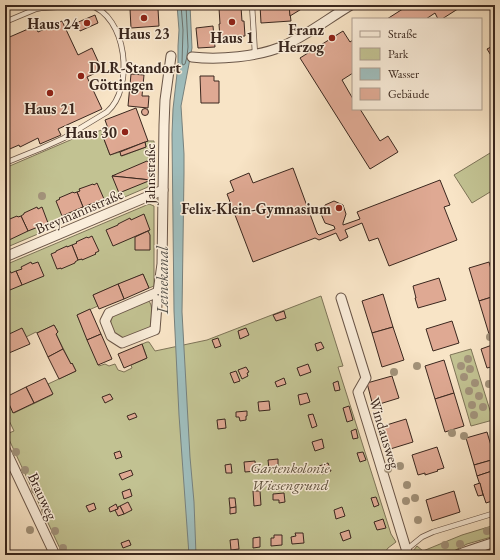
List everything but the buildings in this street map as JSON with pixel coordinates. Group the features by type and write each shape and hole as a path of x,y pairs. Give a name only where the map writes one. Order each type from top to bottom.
{"street":[{"path":"192,58 230,58 255,54 282,47 351,5"},
{"name":"Jahnstraße","path":"158,292 109,312 105,321 111,336 122,343 155,330 162,264 165,100 171,56"},
{"name":"Breymannstraße","path":"5,257 164,190"},
{"name":"Windausweg","path":"341,298 366,378 358,392 407,552"},
{"name":"Brauweg","path":"5,449 55,555"},
{"path":"458,555 495,542"}],"lane":[{"path":"5,22 40,7 90,5 101,10 113,25 120,41 124,60 122,83 115,103 107,112 64,138 5,163"},
{"path":"252,5 255,54"},
{"path":"407,552 422,537 433,532 495,513"}],"green space":[{"path":"108,127 109,131 102,134 110,155 120,152 122,156 146,147 145,142 154,141 154,179 148,187 5,248 5,168 89,132 90,135"},
{"path":"495,150 495,189 472,203 454,175"},
{"name":"Gartenkolonie Wiesengrund","path":"149,204 154,206 154,286 149,288 143,274 93,295 98,306 77,315 99,366 105,364 109,366 115,364 118,370 124,372 132,368 131,365 147,358 142,344 147,342 149,342 155,351 207,340 321,296 343,366 338,367 391,534 396,542 388,548 383,555 63,555 5,431 5,426 9,433 14,431 5,412 5,397 14,413 52,395 48,384 76,371 56,334 58,332 54,325 26,337 5,336 5,265"},
{"path":"147,299 152,309 150,328 122,340 112,329 112,315"},
{"path":"471,349 493,420 471,426 450,355"},
{"path":"495,525 495,536 467,544 446,555 413,555 413,551 417,546 423,551 462,535"}],"water":[{"path":"177,5 190,5 192,48 181,106 184,154 182,312 196,555 189,555 179,415 174,311 172,134 178,65 179,30"}],"place":[{"name":"Haus 23","path":"144,18"},
{"name":"Haus 1","path":"232,22"},
{"name":"Haus 24","path":"87,23"},
{"name":"Franz Herzog","path":"332,38"},
{"name":"DLR-Standort Göttingen","path":"81,76"},
{"name":"Haus 21","path":"50,93"},
{"name":"Haus 30","path":"125,132"},
{"name":"Felix-Klein-Gymnasium","path":"339,208"}],"water label":[{"name":"Leinekanal","path":"162,280"}]}
